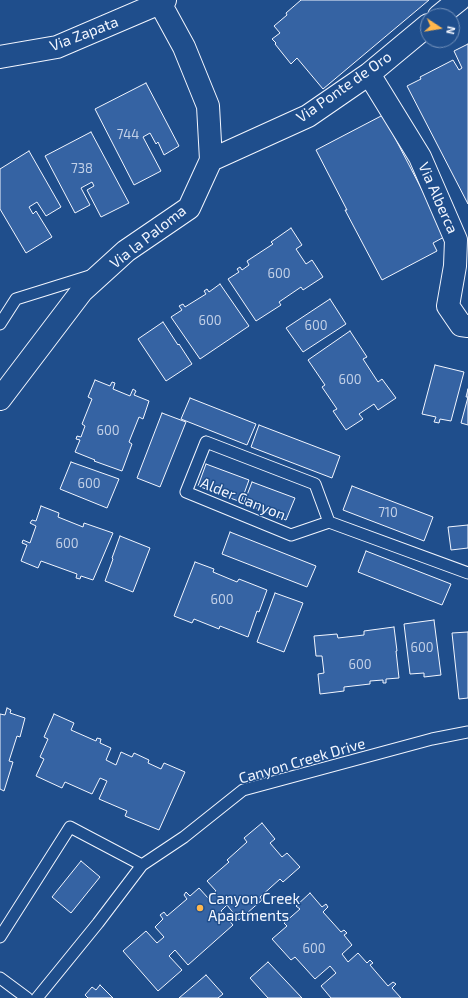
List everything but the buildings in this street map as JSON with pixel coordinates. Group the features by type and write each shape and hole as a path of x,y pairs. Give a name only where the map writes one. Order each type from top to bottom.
{"street":[{"path":"448,8 458,0"},
{"name":"Via Zapata","path":"0,57 57,47 162,2"},
{"name":"Via la Paloma","path":"0,399 82,291 126,251 189,208 211,160 208,106 184,47 162,2"},
{"name":"Via Ponte de Oro","path":"211,160 308,116 368,74 420,32"},
{"name":"Via Alberca","path":"368,74 420,157 456,240 448,306 461,325 468,326"}],"lane":[{"path":"0,324 16,298 103,272"},
{"name":"Alder Canyon","path":"206,442 315,484 329,522 291,534 186,492 206,442"},
{"path":"329,522 468,573"},
{"name":"Canyon Creek Drive","path":"37,998 98,923 142,865 184,837 243,790 432,739 468,732"},
{"path":"0,937 70,827 142,865"},
{"path":"0,978 27,998"}],"place":[{"name":"Canyon Creek Apartments","path":"200,908"}]}
